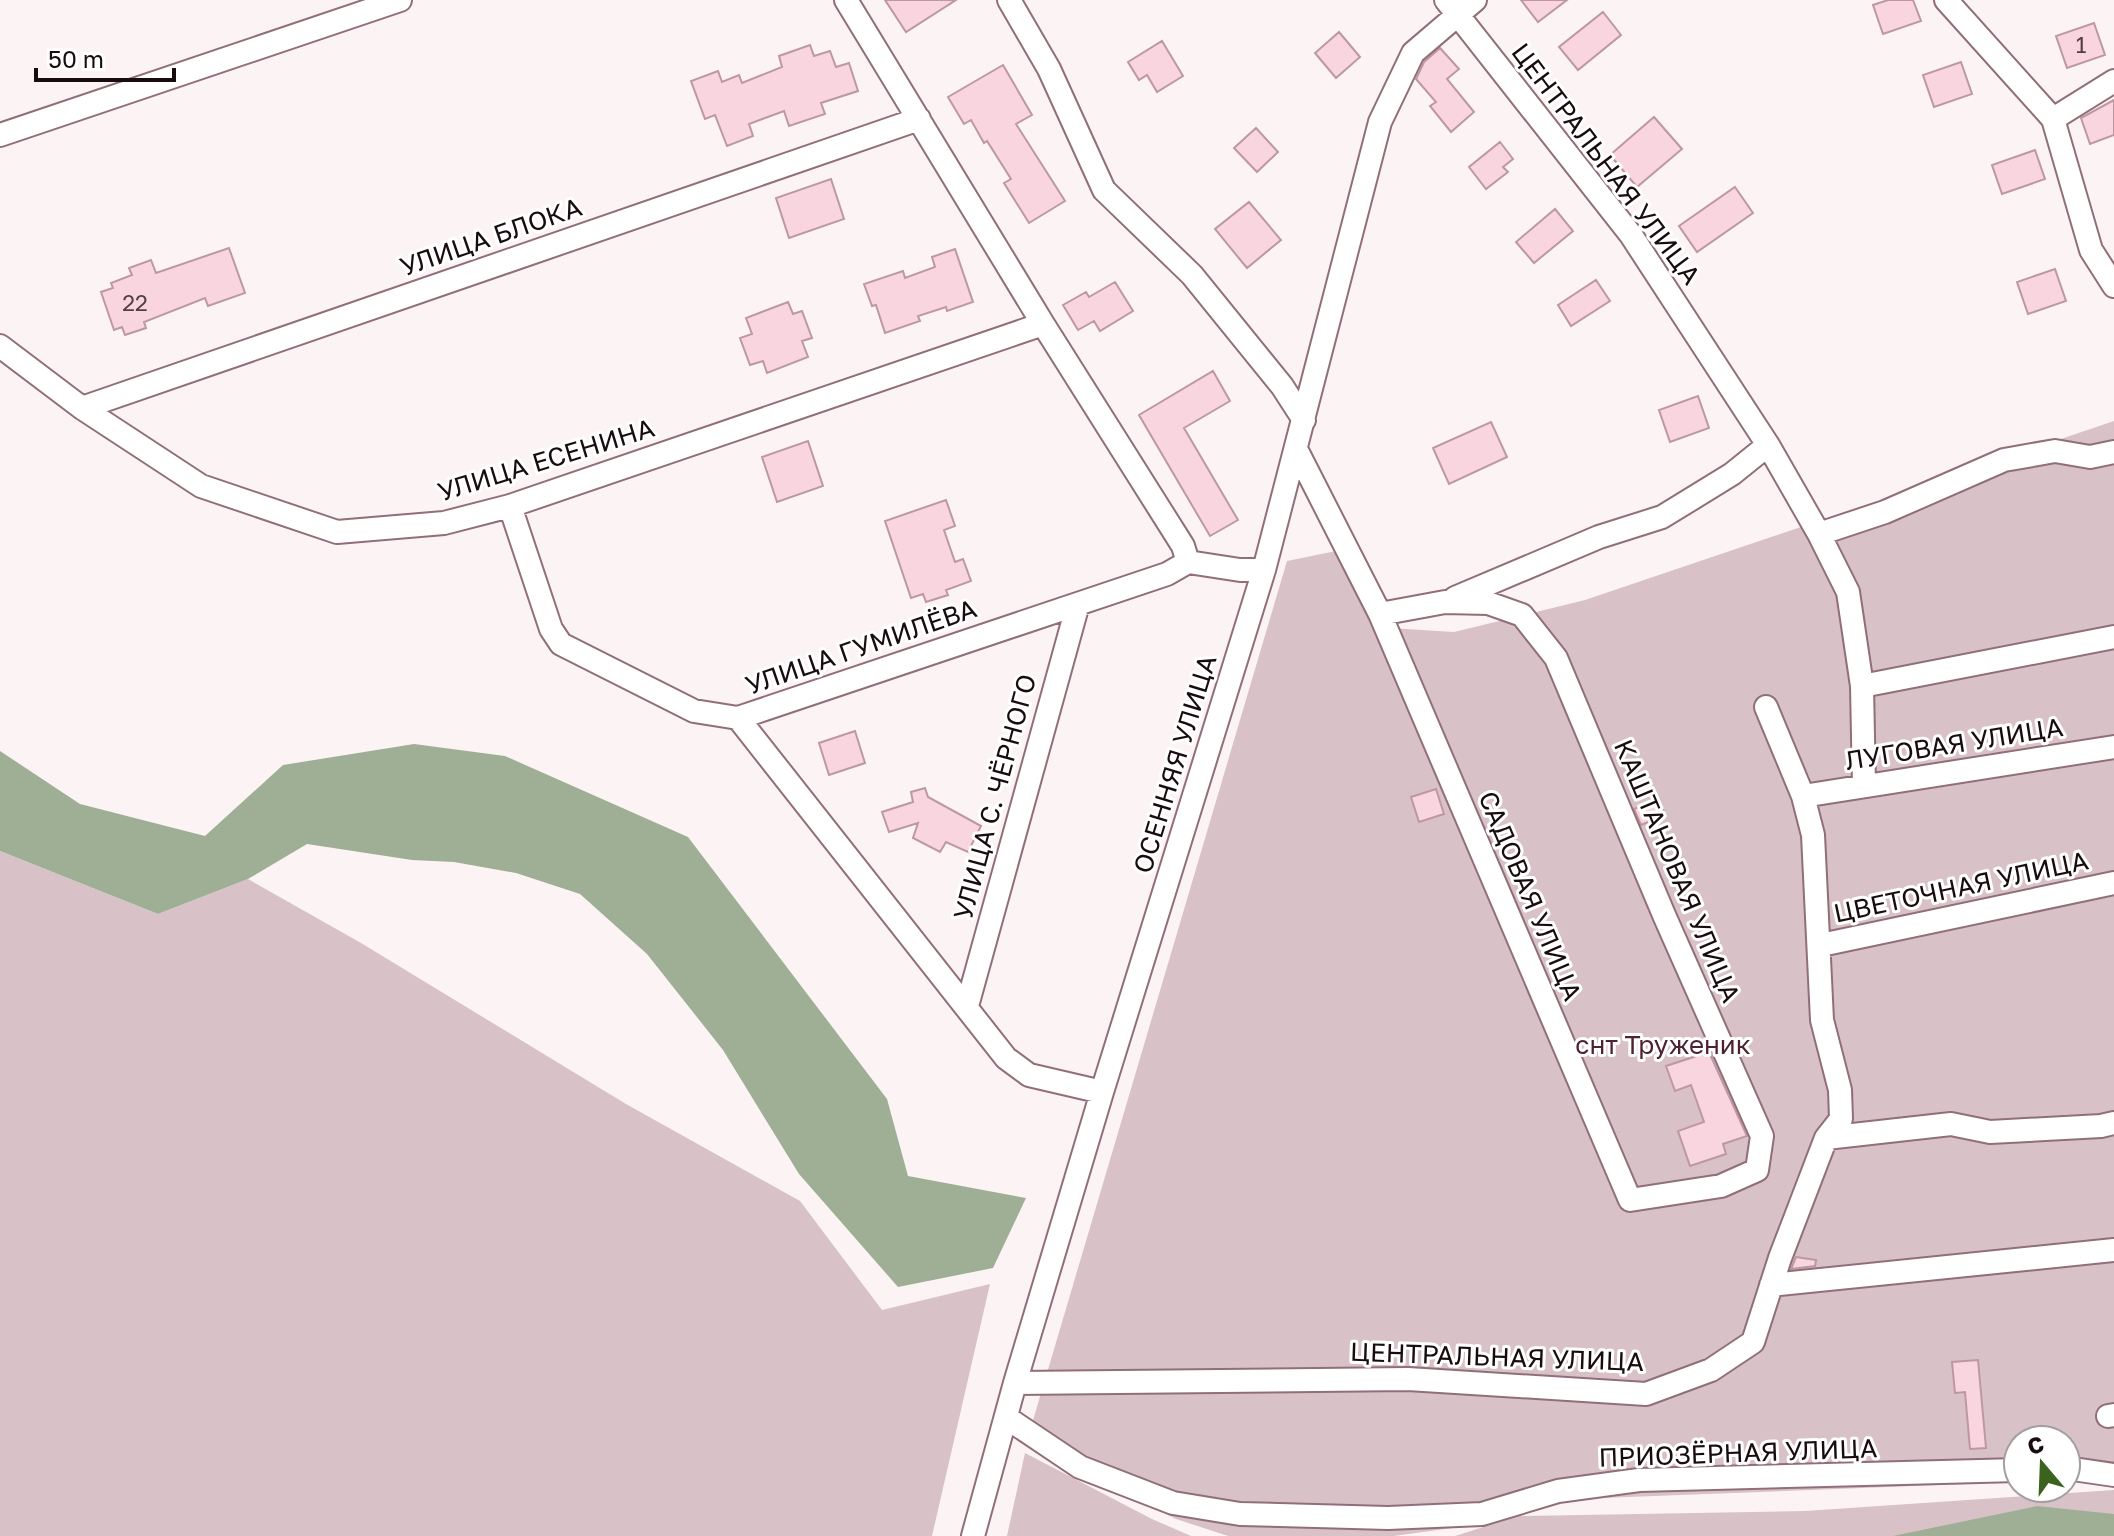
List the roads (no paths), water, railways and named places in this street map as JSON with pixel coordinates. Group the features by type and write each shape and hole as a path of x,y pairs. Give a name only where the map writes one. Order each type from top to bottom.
{"street":[{"path":"0,135 400,0"},
{"path":"846,0 1043,324 1183,546 1188,562 1240,570 1264,570"},
{"path":"1009,0 1049,69 1104,190 1192,275 1282,386 1304,420"},
{"path":"1946,0 2053,119 2091,250 2114,286"},
{"name":"ОСЕННЯЯ УЛИЦА","path":"973,1536 1102,1092 1264,570 1380,122 1413,53 1459,5"},
{"name":"ЦЕНТРАЛЬНАЯ УЛИЦА","path":"1459,5 1631,235 1768,445 1819,534 1848,592 1862,686 1864,786"},
{"path":"2053,119 2114,81"},
{"name":"УЛИЦА БЛОКА","path":"82,408 919,119"},
{"name":"УЛИЦА ЕСЕНИНА","path":"0,346 82,408 201,486 337,532 444,523 510,506 1043,324"},
{"path":"1445,602 1599,537 1662,517 1732,474 1768,445"},
{"path":"1297,451 1380,614"},
{"path":"1819,534 1885,512 2004,460 2055,451 2090,457 2114,452"},
{"name":"УЛИЦА ГУМИЛЁВА","path":"510,506 551,629 561,644 694,711 738,718 1167,574 1188,562"},
{"name":"КАШТАНОВАЯ УЛИЦА","path":"1380,614 1445,602 1488,603 1522,615 1556,658 1664,915 1762,1136 1757,1170 1721,1186 1630,1200"},
{"name":"УЛИЦА С. ЧЁРНОГО","path":"967,1006 1078,604"},
{"name":"САДОВАЯ УЛИЦА","path":"1380,614 1630,1200"},
{"path":"1862,686 2114,637"},
{"name":"ЦЕНТРАЛЬНАЯ УЛИЦА","path":"1015,1383 1408,1379 1646,1394 1711,1370 1753,1342 1826,1138 1841,1119 1840,1090 1822,1020 1821,945 1813,835 1803,796 1766,707"},
{"path":"738,718 1006,1058 1029,1075 1102,1092"},
{"name":"ЛУГОВАЯ УЛИЦА","path":"1803,796 2114,747"},
{"name":"ЦВЕТОЧНАЯ УЛИЦА","path":"1821,945 2114,883"},
{"path":"1826,1138 1951,1124 1990,1132 2114,1123"},
{"path":"1771,1285 2114,1250"},
{"name":"ПРИОЗЁРНАЯ УЛИЦА","path":"1007,1418 1080,1467 1173,1503 1240,1514 1388,1518 1482,1514 1558,1491 1639,1480 2002,1470"},
{"path":"2082,1470 2114,1475"}],"park label":[{"name":"снт Труженик","path":"1663,1045"}]}
